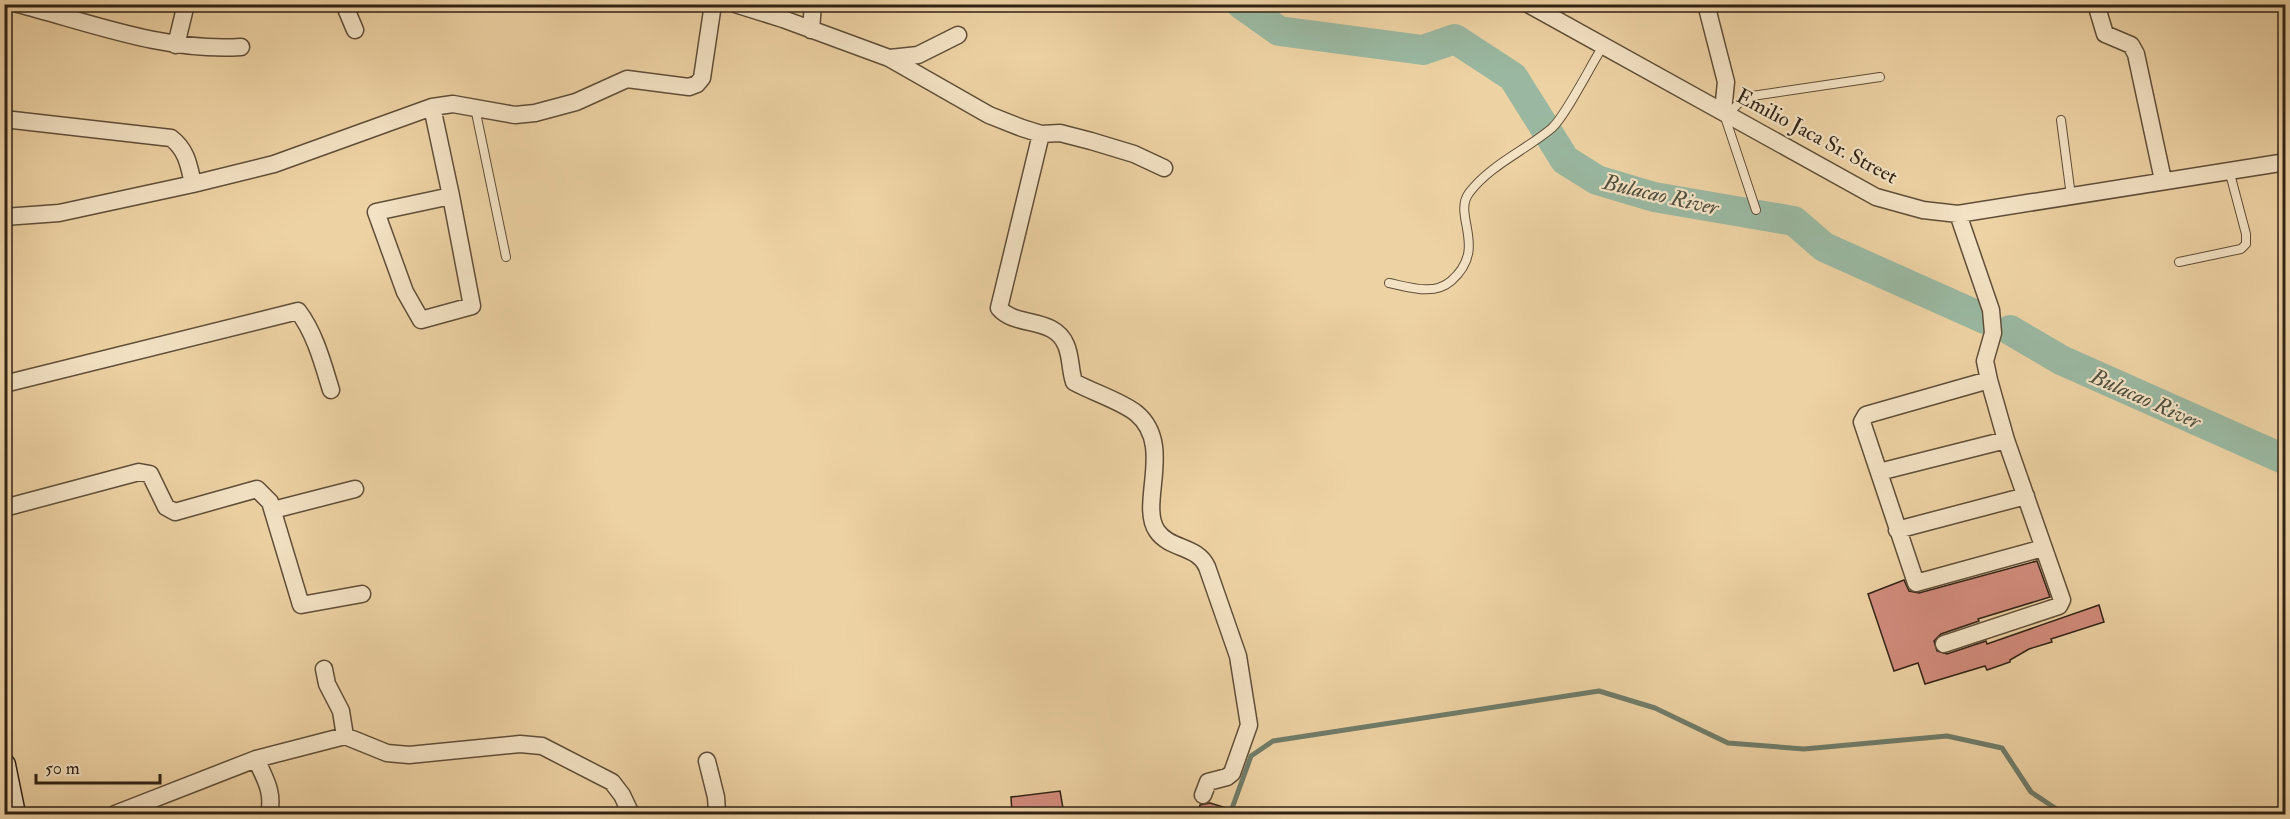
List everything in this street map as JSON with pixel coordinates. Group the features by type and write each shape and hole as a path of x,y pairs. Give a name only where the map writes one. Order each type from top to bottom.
{"street":[{"path":"18,4 176,45 207,49 241,47"},
{"path":"176,45 186,4"},
{"path":"344,4 355,30"},
{"path":"4,218 59,213 274,164 432,107 453,104 515,115 535,113 576,102 627,79 680,88 697,84 702,78 713,4"},
{"path":"735,4 889,58 989,115 1041,134 1060,133 1134,154 1164,168"},
{"path":"811,30 813,4"},
{"name":"Emilio Jaca Sr. Street","path":"1528,4 1876,197 1923,210 1958,214 2286,162"},
{"path":"1706,4 1726,82 1725,112"},
{"path":"2096,4 2105,34 2131,45 2136,54 2163,180"},
{"path":"889,58 918,55 958,35"},
{"path":"432,107 451,196 472,306 421,320 405,292 376,212 451,196"},
{"path":"4,119 171,138 181,146 186,156 193,184"},
{"path":"1041,134 999,308 1005,315 1042,324 1058,332 1067,346 1069,367 1074,382 1136,413 1146,426 1155,453 1150,514 1157,531 1169,541 1203,557 1238,656 1250,725 1232,773 1227,777 1208,782 1203,795"},
{"path":"1944,644 2059,606 2062,596 2006,440 1989,381 1985,361 1993,333 1990,310 1958,214"},
{"path":"4,384 298,311 318,350 331,390"},
{"path":"1989,381 1863,417 1862,422 1916,584 2043,548"},
{"path":"1879,472 2006,440"},
{"path":"4,508 139,472 150,474 163,502 173,512 254,489 264,493 273,510 301,605 362,594"},
{"path":"273,510 355,489"},
{"path":"1897,530 2026,496"},
{"path":"324,669 327,684 341,711 345,736"},
{"path":"115,814 256,759 345,736 387,753 409,755 508,744 542,746 612,782 622,795 631,814"},
{"path":"256,759 270,788 272,799 269,814"},
{"path":"707,761 716,797 715,814"},
{"path":"4,765 14,814"}],"lane":[{"path":"1389,283 1424,291 1449,283 1466,263 1470,238 1464,214 1468,195 1482,179 1554,126 1603,46"},
{"path":"1756,210 1725,112 1752,96 1880,77"},
{"path":"474,107 506,257"},
{"path":"2061,120 2071,196"},
{"path":"2180,262 2241,249 2246,244 2246,234 2229,170"}],"building":[{"path":"2037,561 2050,597 1978,619 1979,621 1941,634 1934,641 1937,651 1947,654 1986,641 1987,644 2099,605 2104,622 2051,639 2052,642 2029,649 2010,662 1987,670 1985,666 1925,684 1918,663 1894,671 1868,594 1904,580 1909,591 1919,593"},
{"path":"1060,791 1063,808 1012,814 1011,797"},
{"path":"1210,803 1239,812 1238,814 1197,814 1200,805"}],"waterway":[{"name":"Bulacao River","path":"1241,4 1279,31 1423,50 1455,39 1513,77 1565,160 1597,180 1654,197 1794,221 1824,247 1985,319"},
{"name":"Bulacao River","path":"2010,330 2061,360 2286,460"},
{"path":"1230,814 1251,756 1273,741 1599,691 1655,708 1728,743 1804,749 1947,736 2002,748 2031,792 2064,814"}]}
